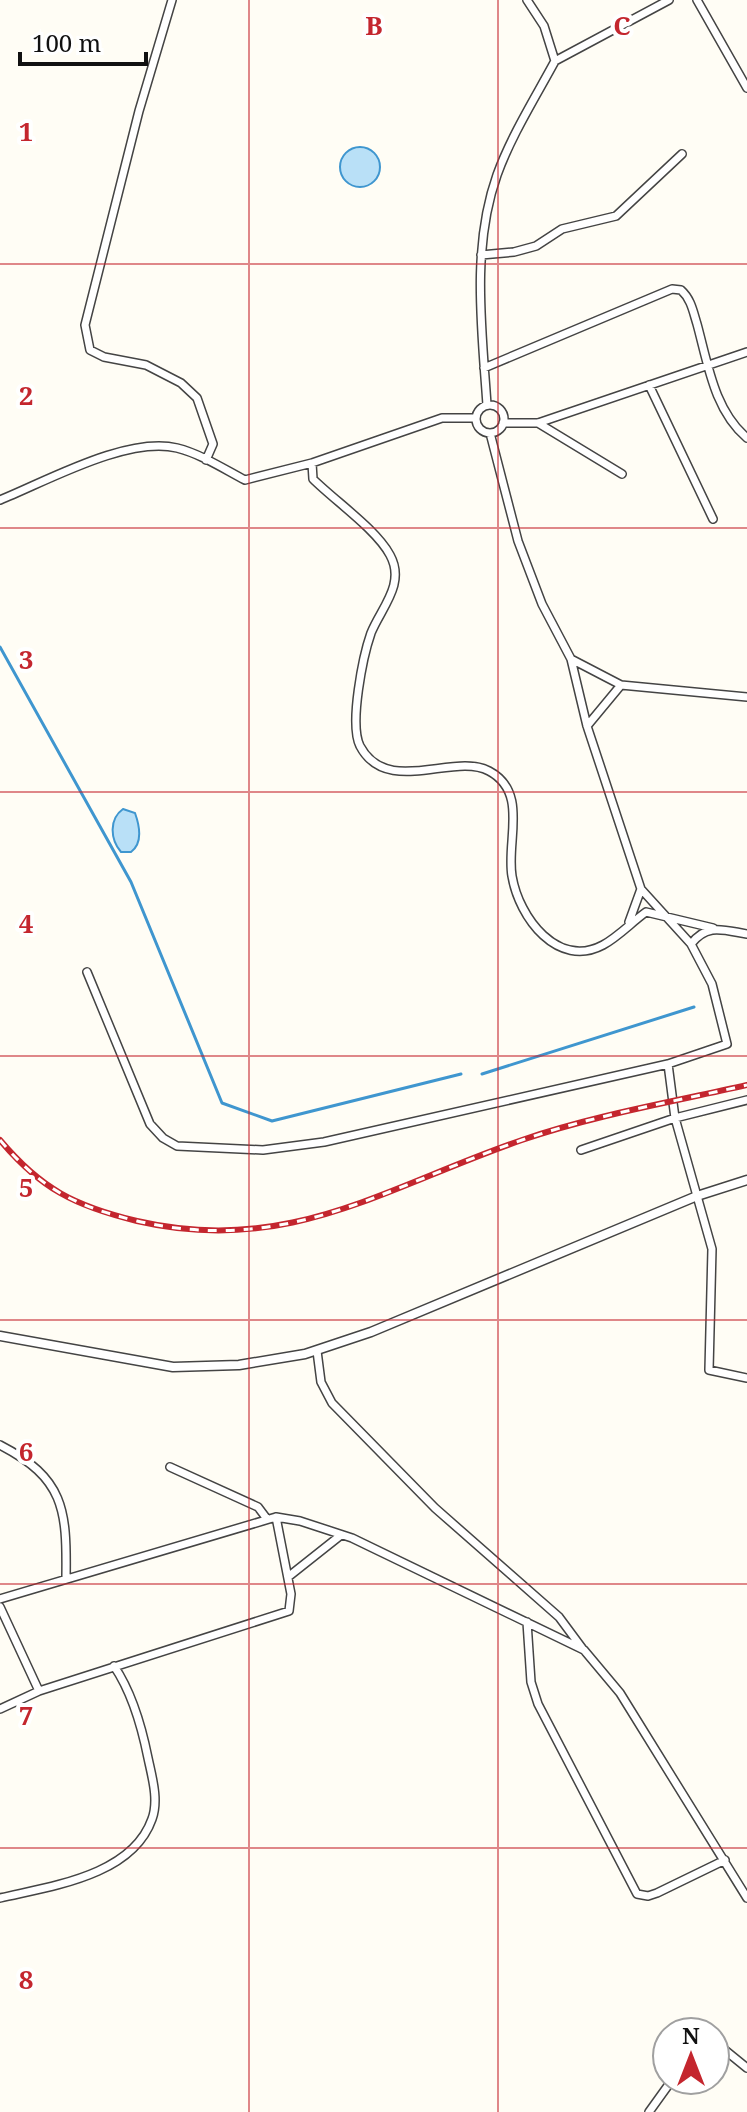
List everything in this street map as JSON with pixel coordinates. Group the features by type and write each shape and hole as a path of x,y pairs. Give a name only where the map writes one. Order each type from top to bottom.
{"street":[{"path":"172,0 139,111 85,325 86,339 90,350 104,357 146,365 168,374 197,398 213,444 206,460"},
{"path":"527,0 544,26 555,61"},
{"path":"0,500 122,451 154,445 178,448 245,480 312,463 442,418 476,418 487,405 481,255 484,220 496,176 555,61 669,0"},
{"path":"697,0 747,88"},
{"path":"736,68 747,64"},
{"path":"481,255 536,246 562,229 616,216 682,154"},
{"path":"484,368 672,289 681,290 687,296 730,424 747,438"},
{"path":"490,433 503,423 538,423 747,352"},
{"path":"649,385 713,519"},
{"path":"487,405 500,410 503,423"},
{"path":"476,418 479,429 490,433"},
{"path":"538,423 622,474"},
{"path":"87,972 150,1124 163,1138 177,1146 263,1150 324,1142 668,1064 727,1044 721,1010 691,944 641,889 587,726 571,659 542,604 518,541 490,433"},
{"path":"312,463 313,479 376,537 392,557 393,595 367,644 355,728 360,745 371,761 388,768 428,772 457,766 478,767 504,782 512,800 512,877 535,928 549,941 577,952 591,949 605,944 646,912 747,934"},
{"path":"571,659 600,677 621,685 747,697"},
{"path":"587,726 621,685"},
{"path":"628,924 641,889"},
{"path":"691,944 700,933 713,928"},
{"path":"668,1064 675,1118 712,1249 709,1370 747,1378"},
{"path":"581,1150 675,1118 747,1100"},
{"path":"0,1336 173,1367 239,1365 317,1351 697,1196 747,1180"},
{"path":"317,1351 321,1382 332,1403 435,1508 559,1617 620,1693 747,1898"},
{"path":"0,1445 33,1463 56,1490 63,1524 66,1577"},
{"path":"0,1709 39,1691 114,1666 283,1615 292,1605 288,1577 271,1518 258,1507 170,1467"},
{"path":"0,1599 271,1518 300,1521 341,1535 584,1650"},
{"path":"288,1577 341,1535"},
{"path":"0,1607 39,1691"},
{"path":"527,1622 531,1682 538,1704 637,1894 648,1896 657,1893 725,1860"},
{"path":"0,1898 60,1884 102,1869 124,1856 139,1841 152,1818 155,1790 146,1746 123,1679 114,1666"},
{"path":"731,2055 747,2068"}],"water":[{"path":"360,147 374,153 380,167 374,181 360,187 346,181 340,167 346,153"},
{"path":"123,809 135,813 138,824 139,839 131,852 121,852 113,835 115,818"}],"waterway":[{"path":"0,647 131,882 222,1103 272,1121 461,1074"},
{"path":"482,1074 694,1007"}],"railway":[{"path":"0,1140 45,1183 95,1209 137,1221 192,1229 242,1230 289,1223 335,1211 550,1131 747,1085"}]}
